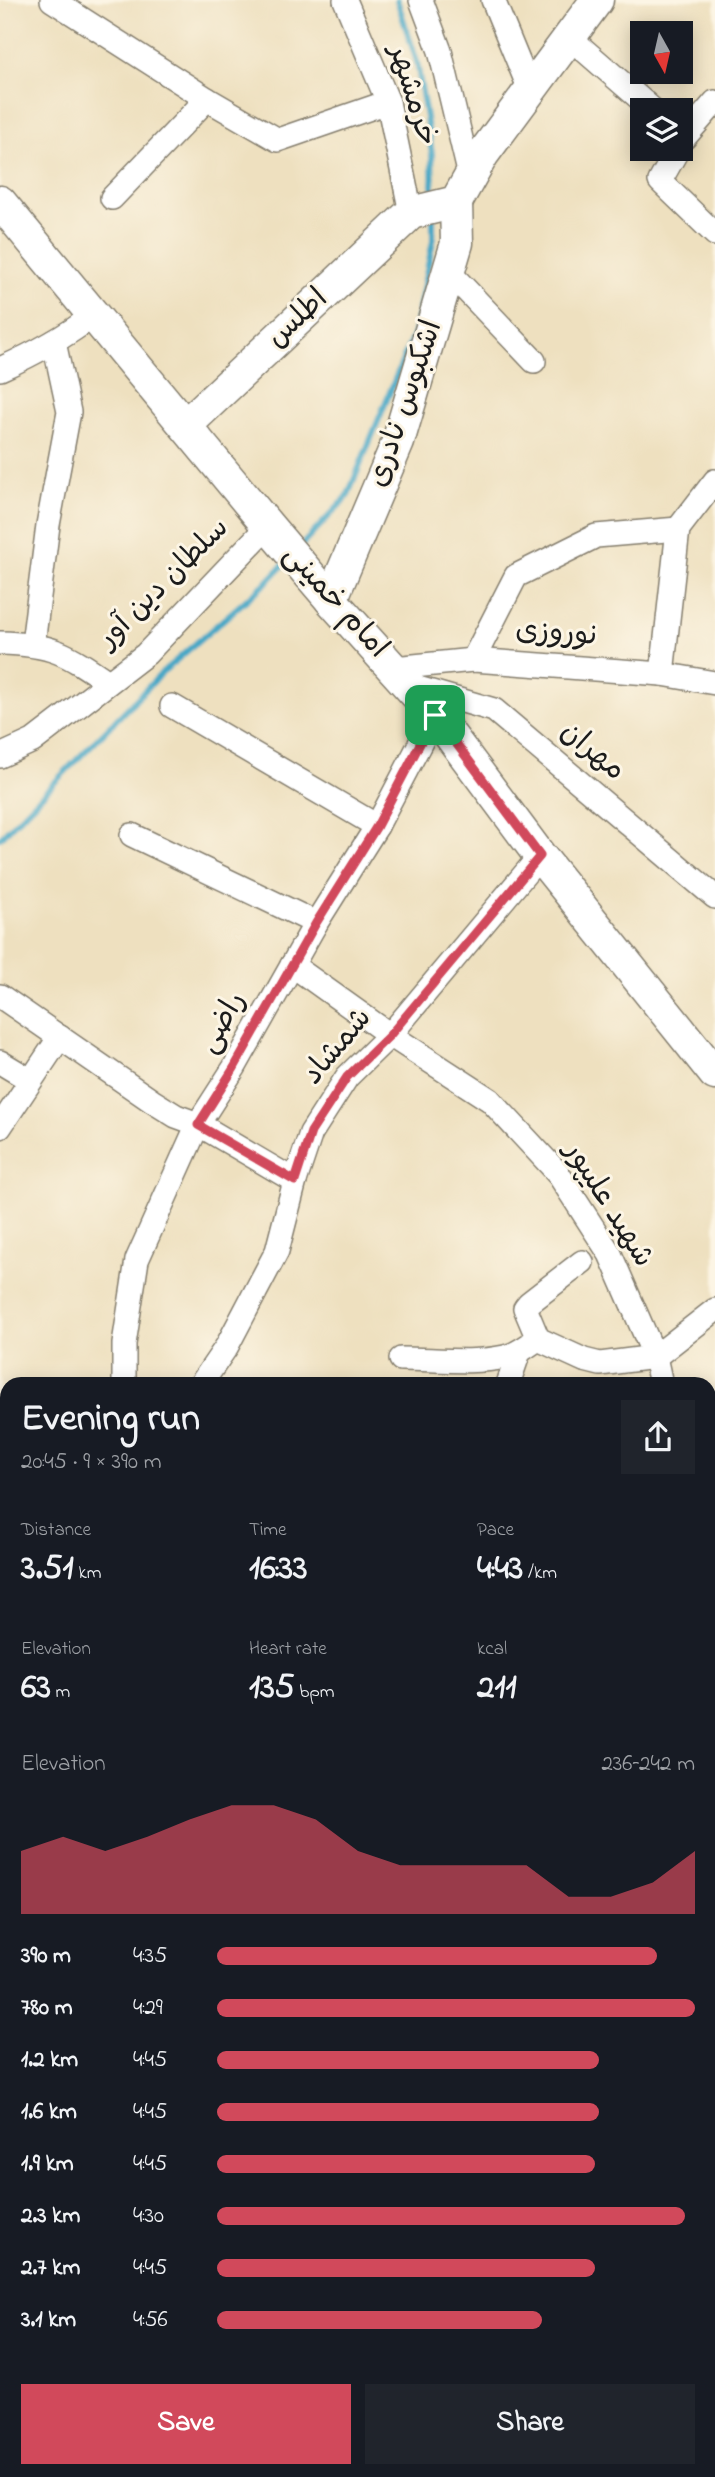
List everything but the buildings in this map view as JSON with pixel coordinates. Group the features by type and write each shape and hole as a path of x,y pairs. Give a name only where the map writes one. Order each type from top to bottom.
{"main road":[{"path":"411,213 463,189 483,154 597,0"},
{"name":"اشکبوس نادری","path":"321,589 398,442 457,243 463,189"},
{"name":"امام خمینی","path":"0,202 321,589 435,715 540,856 715,1074"},
{"name":"اطلس","path":"186,425 411,213"}],"street":[{"path":"52,0 278,141 388,102"},
{"name":"خرمشهر","path":"345,0 388,102 411,213"},
{"name":"خرمشهر","path":"421,0 440,51 463,189"},
{"path":"493,0 530,90"},
{"path":"569,37 639,98"},
{"path":"112,198 207,99"},
{"path":"693,127 715,102"},
{"path":"670,161 660,181 715,234"},
{"path":"449,272 534,361"},
{"path":"0,369 54,342 94,315"},
{"path":"33,643 48,525 69,412 54,342"},
{"path":"662,674 678,529 715,481"},
{"path":"473,660 516,576 596,536 678,529"},
{"name":"سلطان دین آور","path":"0,756 33,741 146,654 276,535"},
{"path":"0,643 33,643 71,656 108,682"},
{"name":"نوروزی","path":"403,677 473,660 662,674 715,683"},
{"name":"مهران","path":"403,677 494,710 715,897"},
{"path":"172,706 377,826"},
{"name":"راضی","path":"124,1377 124,1344 137,1260 198,1125 234,1068 316,923 377,826 435,715"},
{"path":"132,835 316,923"},
{"name":"شمشاد","path":"206,1377 227,1346 277,1251 311,1132 332,1099 347,1077 390,1035 540,856"},
{"name":"شهید علیپور","path":"292,965 390,1035 490,1100 557,1171 610,1254 655,1357 659,1377"},
{"path":"0,996 152,1101 295,1181"},
{"path":"0,1127 60,1037"},
{"path":"0,1062 30,1080"},
{"path":"513,1377 529,1345 525,1308 528,1303 582,1262"},
{"path":"401,1359 489,1359 529,1345 600,1364 655,1357 715,1310"}],"waterway":[{"path":"397,0 417,62 432,154 433,199"},
{"path":"300,547 347,497 414,333 433,241 433,217"},
{"path":"0,838 165,670 268,581 285,563"}],"route":[{"path":"435,715 540,856 390,1035 347,1077 311,1132 295,1181 198,1125 234,1068 316,923 377,826 435,715"}]}
